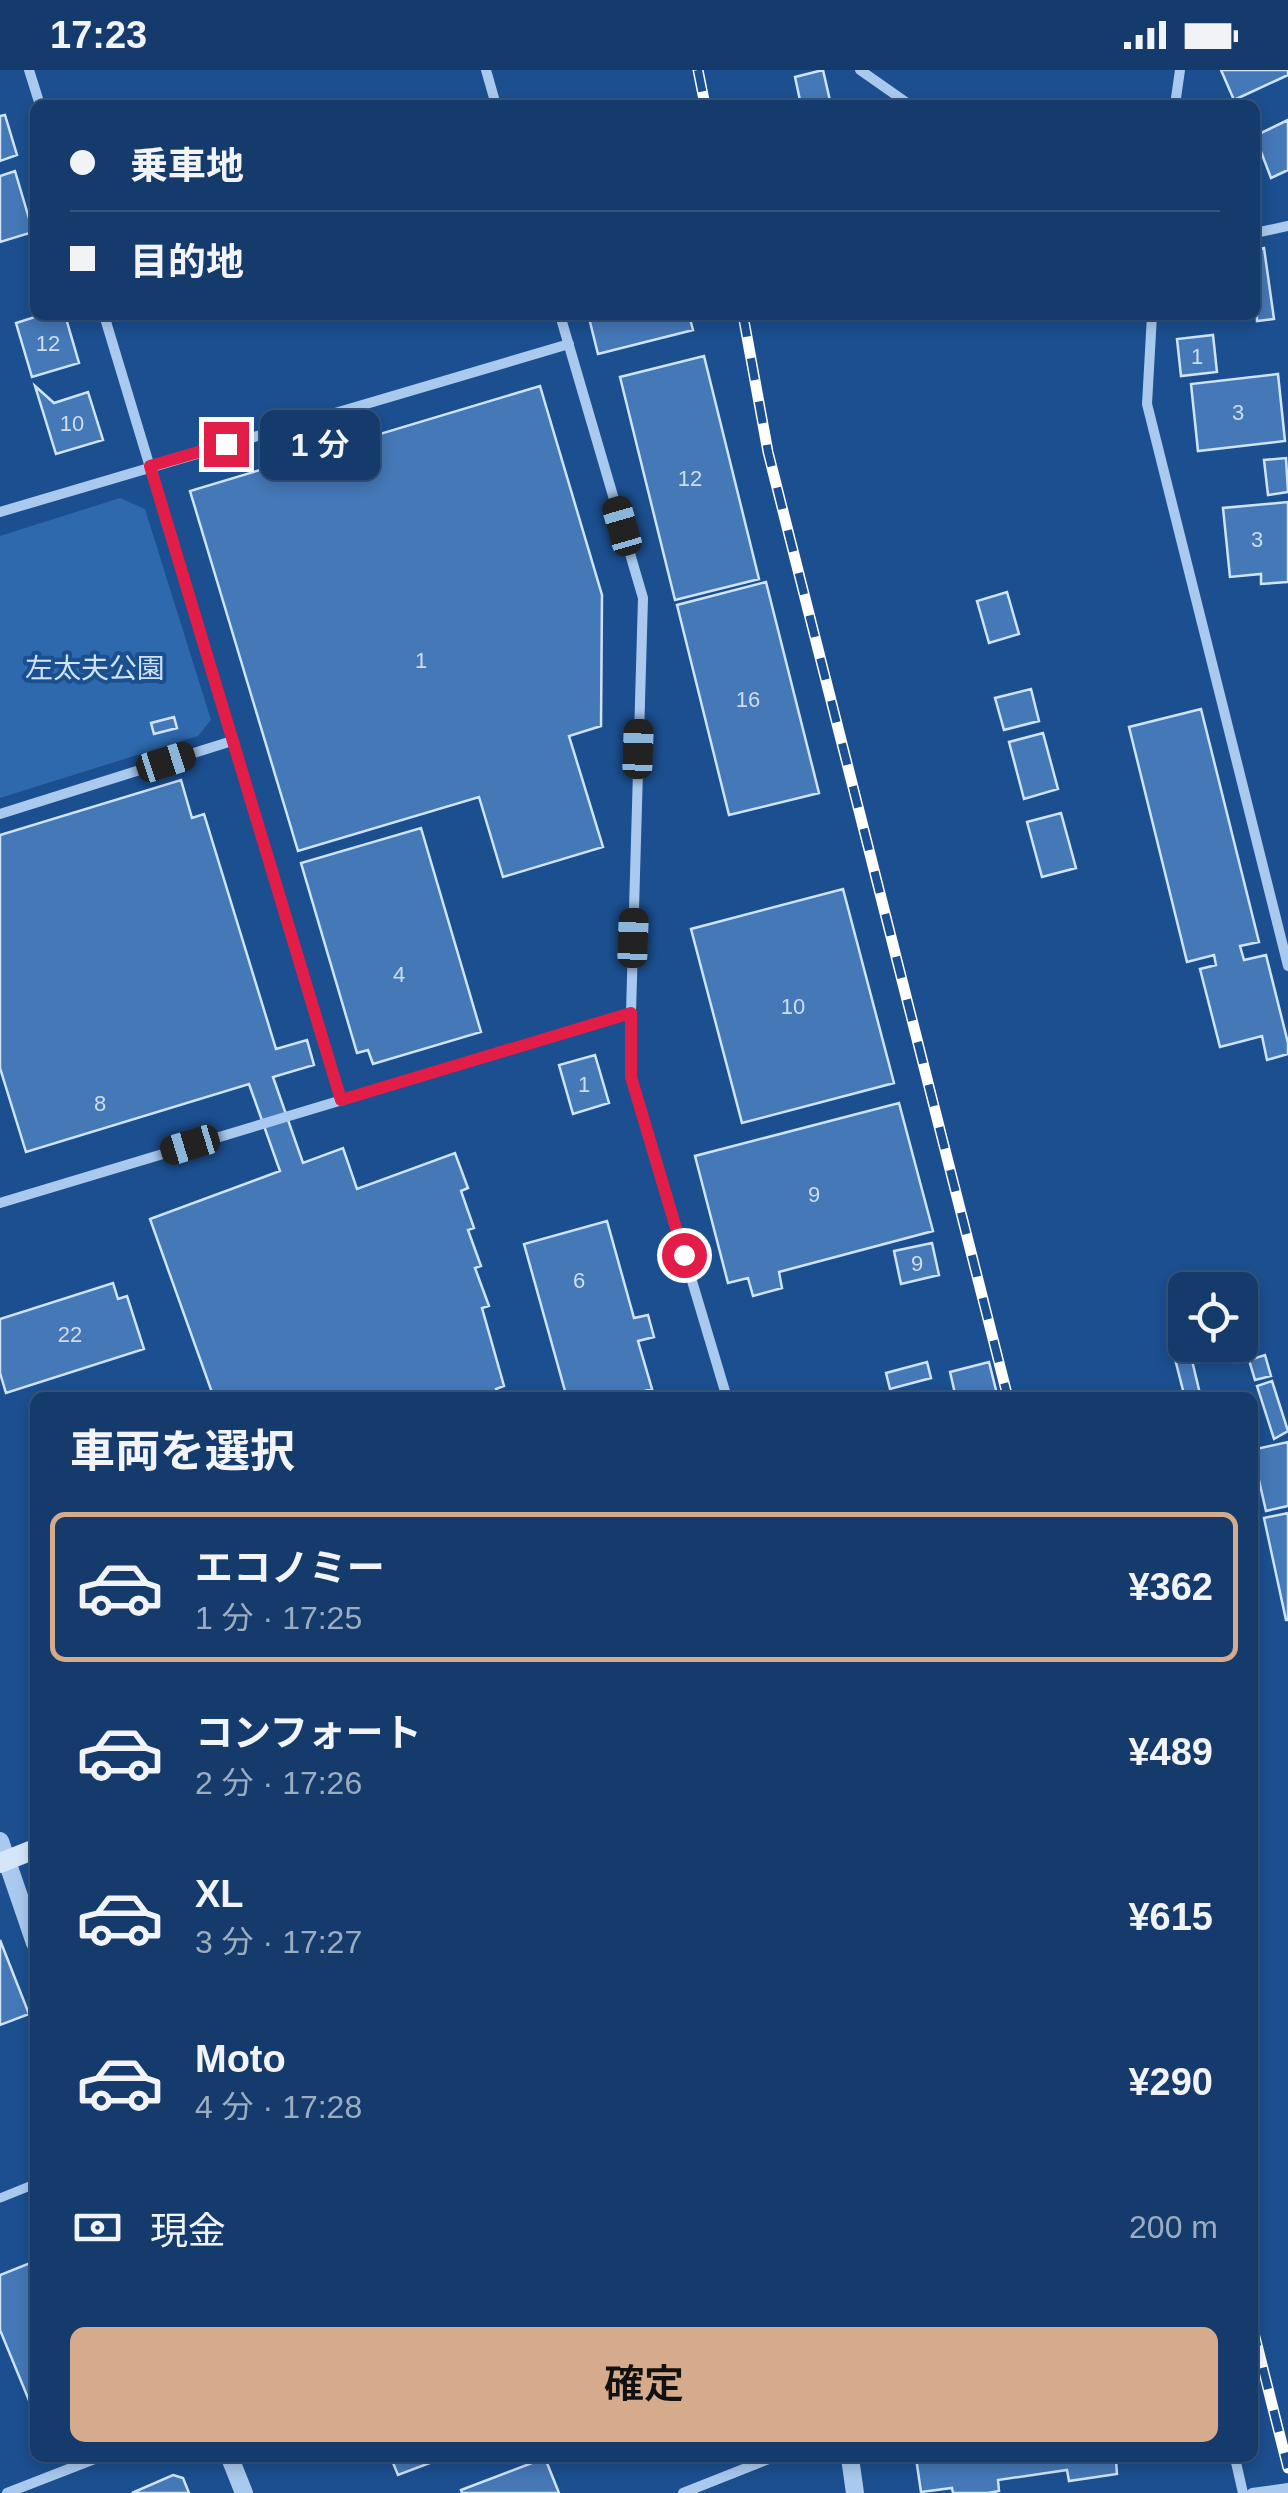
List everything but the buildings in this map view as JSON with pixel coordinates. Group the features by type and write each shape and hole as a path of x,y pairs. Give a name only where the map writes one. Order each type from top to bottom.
{"main road":[{"path":"2,1854 30,1850"}],"street":[{"path":"29,70 38,100"},
{"path":"486,70 495,100"},
{"path":"860,70 903,100"},
{"path":"1176,100 1180,70"},
{"path":"1260,232 1288,226"},
{"path":"106,320 341,1100"},
{"path":"561,320 642,598 631,1077 725,1392"},
{"path":"1152,320 1147,404 1288,966"},
{"path":"0,512 568,344"},
{"path":"0,814 232,741"},
{"path":"0,1202 631,1013"},
{"path":"2,1854 30,1930"},
{"path":"0,2198 30,2186"},
{"path":"7,2493 87,2462"},
{"path":"232,2462 244,2493"},
{"path":"682,2493 761,2462"},
{"path":"851,2462 856,2493"},
{"path":"1236,2462 1243,2493"},
{"path":"1252,2493 1288,2488"}],"green space":[{"name":"左太夫公園","path":"120,498 145,509 211,720 198,736 0,798 0,536"}],"railway":[{"path":"698,70 704,100"},
{"path":"744,320 768,452 1006,1392"},
{"path":"1258,2349 1288,2468"}],"route":[{"path":"226,444 150,466 341,1100 631,1013 631,1077 684,1255"}]}
